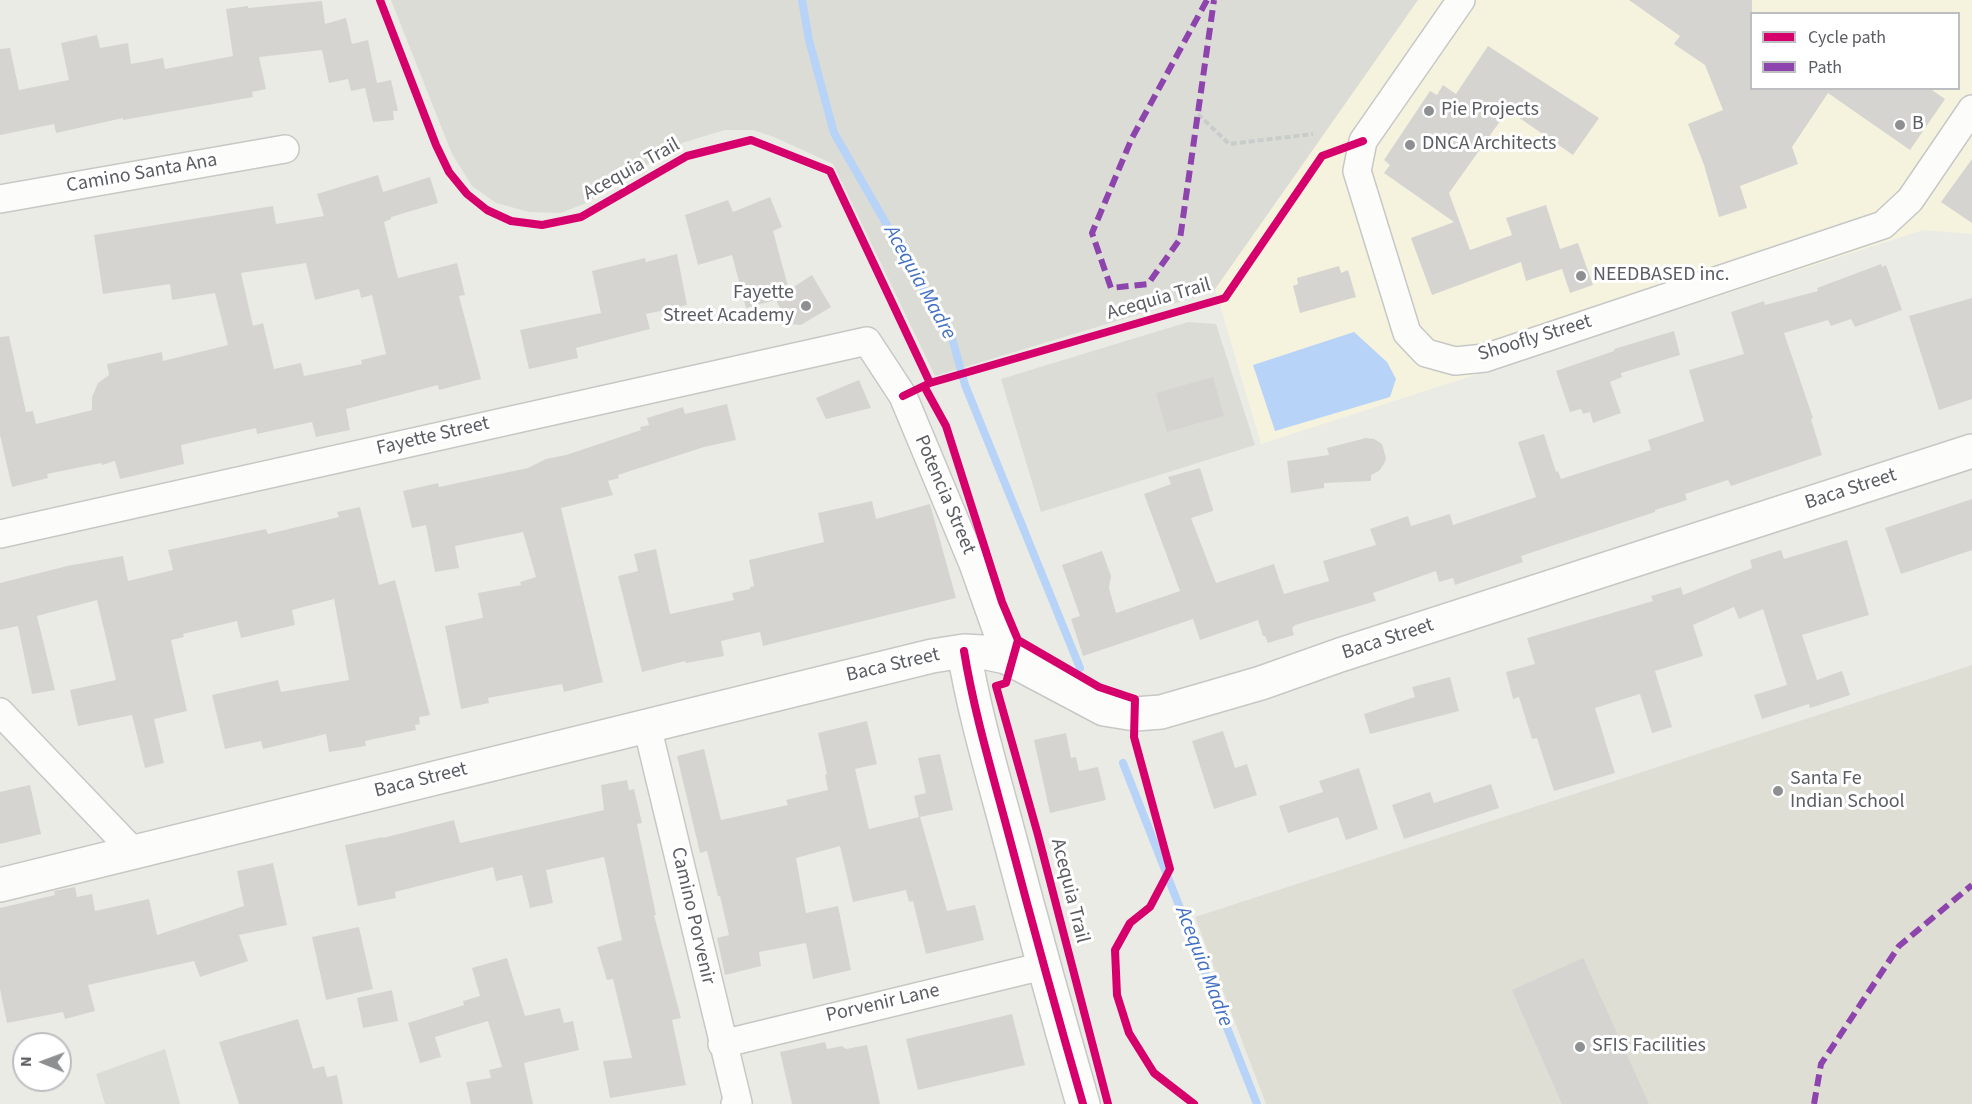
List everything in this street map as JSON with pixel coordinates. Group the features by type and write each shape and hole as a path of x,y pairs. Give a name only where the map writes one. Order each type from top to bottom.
{"street":[{"name":"Shoofly Street","path":"1461,0 1363,141 1357,171 1407,333 1426,353 1455,361 1485,358 1883,225 1911,200 1972,109"},
{"name":"Camino Santa Ana","path":"0,199 285,149"},
{"name":"Fayette Street","path":"0,534 867,341"},
{"name":"Potencia Street","path":"867,341 903,396 973,564 1006,657"},
{"name":"Baca Street","path":"0,885 932,656 964,651 1006,657 1104,709 1134,714 1161,712 1261,683 1340,655 1972,451"},
{"path":"964,651 992,771 1043,966 1083,1104"},
{"path":"0,712 135,853"},
{"name":"Camino Porvenir","path":"647,726 738,1103 735,1104"},
{"name":"Porvenir Lane","path":"722,1044 1043,966"}],"path":[{"path":"1198,114 1228,144 1313,134"}],"shaded area":[{"path":"391,0 1418,0 1213,292 935,376 833,164 753,130 725,130 682,143 586,203 561,213 529,212 496,203 472,186 452,154"},
{"path":"1417,0 1972,0 1972,234 1923,230 1261,444 1214,285"},
{"path":"1188,322 1216,324 1255,445 1041,512 1001,379"},
{"name":"Santa Fe Indian School","path":"1972,665 1972,1104 1266,1104 1195,917"},
{"path":"165,1049 180,1104 105,1104 96,1074"}],"water":[{"path":"1354,332 1387,362 1396,379 1390,397 1275,431 1253,365"}],"building":[{"path":"1629,0 1752,0 1750,90 1932,90 1945,99 1910,150 1828,93 1792,147 1798,164 1740,186 1747,208 1719,217 1704,165 1688,124 1723,110 1705,65 1674,44 1680,36"},
{"path":"322,1 325,24 346,18 352,44 368,40 377,83 391,80 398,111 393,111 394,120 373,122 365,88 351,91 348,79 329,83 322,50 259,57 266,89 252,92 253,97 123,120 123,118 56,133 54,124 0,135 0,49 10,48 19,90 69,80 61,43 97,35 100,48 128,43 131,64 163,58 165,69 233,56 226,9"},
{"path":"1488,46 1599,118 1573,155 1508,110 1449,193 1470,250 1512,235 1506,218 1546,205 1560,249 1578,243 1593,285 1570,293 1562,269 1526,281 1521,262 1432,295 1411,238 1454,222 1384,173 1390,165 1384,160 1430,91 1437,95 1443,85 1456,94"},
{"path":"1972,159 1972,223 1941,202"},
{"path":"378,175 383,192 430,177 438,203 391,217 384,222 398,278 457,263 465,295 459,296 481,379 439,390 438,385 346,409 350,430 316,437 312,422 257,434 256,428 181,445 184,464 120,479 115,461 47,474 48,478 12,487 0,435 0,337 9,336 26,412 33,411 36,424 92,410 92,397 98,383 109,375 107,364 162,352 163,361 228,345 215,293 172,300 170,284 103,294 94,235 273,206 276,224 324,216 317,194","holes":["306,263 315,300 359,289 361,298 372,295 386,354 361,360 362,364 304,376 301,363 274,369 263,323 253,326 241,273"]},
{"path":"770,197 782,227 773,231 789,290 812,275 831,307 801,325 788,324 776,300 746,308 732,255 698,265 685,215 728,200 733,212"},
{"path":"677,254 687,305 646,314 650,329 576,348 578,358 529,369 520,330 601,313 592,271 645,258 646,262"},
{"path":"1881,264 1882,267 1886,265 1902,310 1855,327 1851,319 1831,326 1828,320 1784,333 1813,418 1811,419 1822,455 1731,486 1728,480 1685,494 1687,500 1521,556 1523,562 1455,585 1453,578 1439,582 1436,571 1373,593 1376,601 1295,625 1292,628 1294,635 1268,643 1258,620 1200,640 1193,619 1083,656 1071,619 1080,616 1062,565 1102,551 1111,576 1109,588 1116,613 1180,591 1144,494 1171,484 1168,477 1200,468 1213,511 1191,518 1216,583 1274,564 1284,594 1329,581 1323,561 1376,545 1370,529 1408,516 1411,526 1450,514 1453,525 1536,497 1518,442 1544,434 1556,472 1558,471 1561,479 1651,450 1648,440 1704,421 1689,370 1744,354 1731,312 1764,301 1765,305 1818,291 1817,288"},
{"path":"1339,266 1341,273 1348,270 1356,297 1300,313 1293,286 1298,284 1297,278"},
{"path":"1972,298 1972,399 1939,410 1909,316"},
{"path":"1674,331 1680,355 1621,373 1622,377 1610,382 1621,413 1593,423 1590,412 1583,414 1581,409 1570,412 1556,371 1614,351 1614,349"},
{"path":"1213,377 1224,416 1167,432 1156,393"},
{"path":"859,380 871,408 826,419 816,398"},
{"path":"727,404 736,440 704,447 618,475 619,478 608,481 613,495 561,508 603,682 564,692 562,684 488,698 489,703 461,709 445,626 483,618 478,593 521,585 520,582 536,577 523,532 455,546 459,568 435,572 426,525 412,528 403,491 438,483 439,487 528,468 546,459 566,455 641,430 640,427 649,425 647,418 683,407 685,414"},
{"path":"1366,438 1374,439 1382,444 1386,458 1379,471 1371,475 1371,481 1324,483 1324,488 1291,493 1287,461 1329,455 1327,448"},
{"path":"1972,499 1972,550 1901,574 1885,528"},
{"path":"872,501 876,519 930,504 956,598 763,646 760,632 721,641 724,656 686,663 685,661 642,672 618,576 638,571 634,554 656,549 670,614 734,600 732,593 754,586 749,560 824,542 818,513"},
{"path":"360,507 379,585 395,580 430,715 419,717 420,724 415,725 416,730 365,741 366,746 329,752 326,734 263,749 261,741 225,749 212,695 278,680 281,692 349,680 334,599 292,610 295,625 241,638 237,621 183,634 184,637 171,640 187,711 154,719 164,763 145,768 132,715 78,726 70,690 116,680 97,600 37,616 55,690 32,694 18,626 0,630 0,583 67,566 123,556 128,581 173,570 168,550 266,529 268,534 339,517 337,512"},
{"path":"1847,540 1869,615 1802,635 1817,680 1842,671 1850,695 1810,708 1809,704 1762,719 1754,695 1787,685 1763,609 1739,619 1734,607 1693,625 1703,656 1655,671 1672,727 1652,733 1640,694 1595,708 1615,773 1554,791 1537,738 1532,739 1519,697 1513,699 1506,672 1535,664 1527,638 1653,601 1651,596 1681,587 1683,595 1752,568 1750,560 1781,550 1784,559"},
{"path":"1450,677 1459,711 1370,734 1364,714 1415,697 1412,687"},
{"path":"867,721 877,764 855,769 869,829 919,817 914,796 926,793 918,758 940,754 953,810 920,817 947,911 975,905 984,940 926,954 913,901 909,902 906,890 853,902 840,846 796,858 806,913 838,906 851,970 813,979 806,943 759,952 761,966 725,975 717,938 729,935 707,851 700,853 677,756 704,749 721,820 788,805 786,800 828,790 818,733"},
{"path":"1223,731 1235,768 1247,764 1257,795 1214,809 1192,741"},
{"path":"1066,733 1071,758 1076,757 1079,771 1098,767 1106,800 1050,813 1034,740"},
{"path":"1359,768 1378,829 1346,840 1338,817 1288,833 1279,806 1323,792 1319,781"},
{"path":"627,780 629,790 634,789 642,823 637,824 656,915 654,915 681,1018 672,1020 686,1085 610,1098 603,1061 632,1058 613,979 607,980 597,947 622,940 604,857 546,870 553,903 530,908 522,875 496,881 493,867 395,892 396,898 358,906 345,845 454,820 460,843 604,810 601,785"},
{"path":"1491,784 1499,808 1404,839 1392,805 1430,792 1434,803"},
{"path":"30,785 41,834 0,844 0,792"},
{"path":"273,863 287,925 239,935 248,961 200,977 194,961 88,985 95,1011 65,1019 63,1012 7,1023 0,989 0,908 55,895 54,891 75,887 77,897 92,894 95,911 149,899 157,935 244,906 237,871"},
{"path":"359,927 373,989 326,1000 312,937"},
{"path":"507,958 525,1016 560,1008 564,1023 573,1021 579,1050 524,1063 533,1104 471,1104 466,1082 491,1078 489,1070 502,1067 488,1021 435,1037 441,1057 420,1063 408,1023 464,1005 463,1001 480,996 472,968"},
{"name":"SFIS Facilities","path":"1583,958 1649,1104 1562,1104 1512,990"},
{"path":"392,990 398,1021 363,1028 357,998"},
{"path":"1012,1014 1025,1065 918,1090 906,1039"},
{"path":"298,1019 313,1069 324,1066 327,1077 337,1075 343,1104 239,1104 219,1042"},
{"path":"825,1042 827,1049 842,1046 846,1049 867,1045 880,1104 792,1104 780,1052"}],"waterway":[{"name":"Acequia Madre","path":"802,0 809,40 834,133 952,338 965,385 1080,668"},
{"name":"Acequia Madre","path":"1123,763 1257,1104"}],"marked path":[{"path":"1207,0 1132,138 1092,233 1111,288 1148,284 1180,239 1214,0"},
{"path":"1814,1104 1821,1064 1899,946 1972,885"}],"cycle path":[{"name":"Acequia Trail","path":"380,0 436,145 449,172 467,194 487,210 511,221 542,225 581,217 687,156 751,140 830,171 930,383 903,396"},
{"name":"Acequia Trail","path":"930,383 1225,298 1322,156 1363,141"},
{"path":"924,386 946,426 1002,602 1018,640"},
{"path":"1018,640 1099,687 1135,699 1134,737 1170,869 1150,907 1130,923 1115,950 1117,995 1129,1033 1154,1073 1194,1104"},
{"name":"Acequia Trail","path":"1018,640 1006,683 996,686 1038,835 1108,1104"},
{"path":"964,651 984,742 1083,1104"}],"place":[{"name":"Pie Projects","path":"1429,111"},
{"name":"B","path":"1900,125"},
{"name":"DNCA Architects","path":"1410,145"},
{"name":"NEEDBASED inc.","path":"1581,276"},
{"name":"Fayette Street Academy","path":"806,306"},
{"name":"Santa Fe Indian School","path":"1778,791"},
{"name":"SFIS Facilities","path":"1580,1047"}]}
